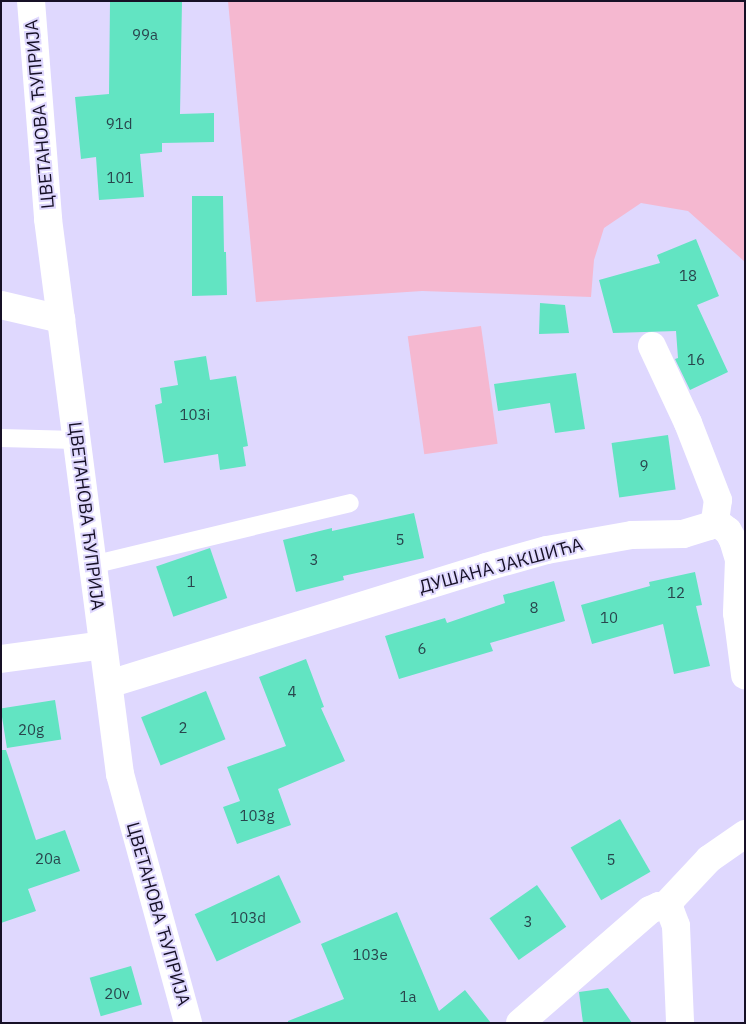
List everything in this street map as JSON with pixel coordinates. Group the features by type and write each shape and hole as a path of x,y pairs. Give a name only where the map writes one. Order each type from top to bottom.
{"street":[{"name":"ЦВЕТАНОВА ЋУПРИЈА","path":"31,1 48,219 120,774 188,1023"},
{"path":"1,305 61,319"},
{"path":"652,346 688,423 718,500 715,520 728,531 739,560 737,613 745,676"},
{"name":"ДУШАНА ЈАКШИЋА","path":"109,684 521,557 611,538 683,534 699,531 715,520"},
{"path":"1,659 103,645"},
{"path":"664,907 709,859 745,834"},
{"path":"520,1023 654,907 664,907 670,910 676,926 680,1023"}],"lane":[{"path":"1,438 76,440"},
{"path":"92,565 350,503"}],"shaded area":[{"path":"228,1 745,1 745,262 688,211 641,203 604,228 594,260 591,297 422,291 256,302"},
{"path":"481,326 498,444 424,454 408,336"}],"building":[{"path":"110,1 182,1 180,114 214,113 214,142 162,143 162,152 140,154 144,197 99,200 96,157 81,159 75,97 109,94"},
{"path":"192,196 223,196 227,295 192,296"},
{"path":"696,239 719,296 697,305 728,372 690,390 675,359 678,358 676,331 613,333 599,280 660,263 657,255"},
{"path":"540,303 565,305 569,333 539,334"},
{"path":"206,356 210,380 236,376 248,446 243,447 246,466 220,470 218,454 164,463 155,405 162,403 160,388 178,385 174,361"},
{"path":"576,373 585,429 555,433 550,403 498,411 494,384"},
{"path":"668,435 676,489 619,497 612,443"},
{"path":"414,513 424,558 343,576 344,580 296,592 283,540 332,528 332,531"},
{"path":"210,548 227,598 173,617 156,567"},
{"path":"695,572 702,605 696,606 710,666 674,674 663,624 592,644 581,605 650,586 649,582"},
{"path":"554,581 565,621 490,643 493,651 399,679 385,636 445,618 447,623 505,603 503,595"},
{"path":"306,659 324,707 321,708 345,761 278,789 291,825 237,844 223,807 240,801 227,767 286,746 259,677"},
{"path":"206,691 225,739 161,765 141,717"},
{"path":"55,700 61,740 7,748 1,709"},
{"path":"1,750 6,750 36,840 65,830 80,871 28,889 36,911 1,923"},
{"path":"620,819 650,872 601,900 571,848"},
{"path":"279,875 301,922 217,961 195,914"},
{"path":"537,885 566,927 519,960 489,918"},
{"path":"397,912 439,1011 465,990 491,1023 288,1023 288,1021 344,999 321,944"},
{"path":"131,966 142,1004 101,1016 90,978"},
{"path":"608,988 632,1023 583,1023 579,992"}]}
